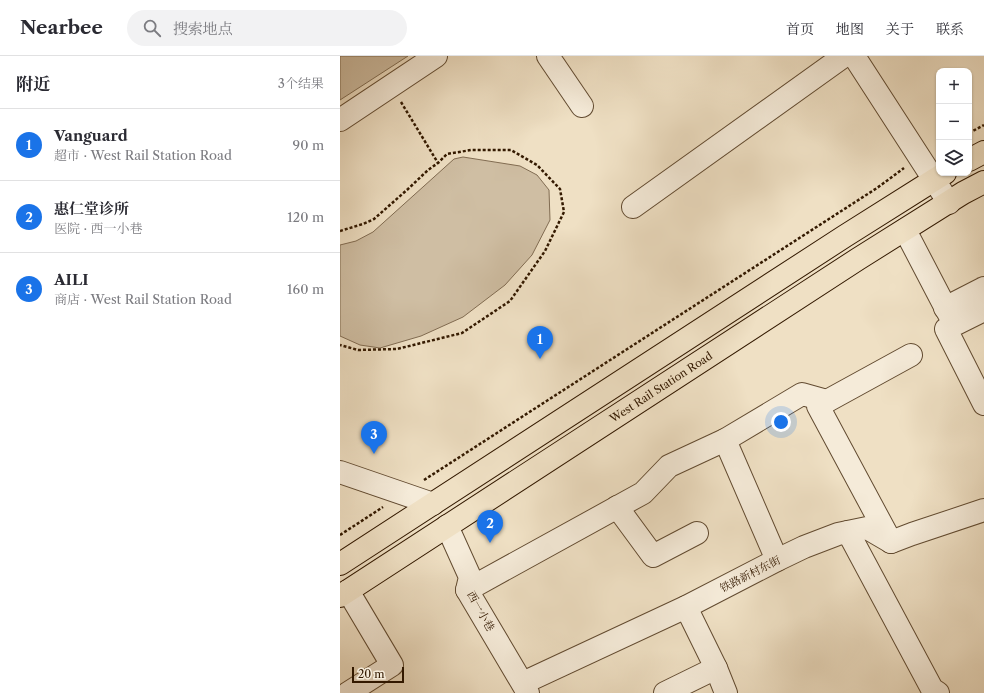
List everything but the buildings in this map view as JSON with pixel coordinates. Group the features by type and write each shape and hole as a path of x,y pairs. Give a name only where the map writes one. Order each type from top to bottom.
{"main road":[{"path":"972,158 984,152"},
{"path":"340,564 939,176"},
{"name":"West Rail Station Road","path":"344,593 838,272 984,182"}],"street":[{"path":"340,120 436,56"},
{"path":"548,56 582,106"},
{"path":"633,206 844,56"},
{"path":"854,56 919,158 936,173"},
{"path":"939,176 948,203"},
{"path":"904,230 950,316"},
{"path":"984,288 950,316 946,329 984,404"},
{"path":"950,316 984,310"},
{"path":"911,355 818,406 891,542 984,510"},
{"path":"468,590 643,493 669,466 725,440 802,394 827,400"},
{"path":"725,440 777,560"},
{"path":"340,472 433,504"},
{"path":"617,507 653,556 697,533"},
{"name":"西一小巷","path":"447,526 470,577 468,590 525,688"},
{"name":"铁路新村东街","path":"525,688 777,560 831,537 867,528 891,542"},
{"path":"848,532 932,689 938,693"},
{"path":"344,593 392,665 348,693"},
{"path":"686,607 716,668 726,693"},
{"path":"665,693 716,668"}],"path":[{"path":"391,86 438,163"},
{"path":"972,131 984,125"},
{"path":"340,231 374,219 447,154 471,150 511,150 538,165 560,189 564,212 545,251 510,301 462,333 397,349 358,350 340,345"},
{"path":"340,536 877,188 919,158"}],"shaded area":[{"path":"340,56 408,56 340,100"},
{"path":"463,157 520,166 537,175 549,190 550,220 532,255 505,285 463,317 421,336 380,348 360,345 340,336 340,245 356,241 373,232 454,159"}],"place":[{"name":"Vanguard","path":"540,359"},
{"name":"AILI","path":"374,454"},
{"name":"惠仁堂诊所","path":"490,543"}]}
